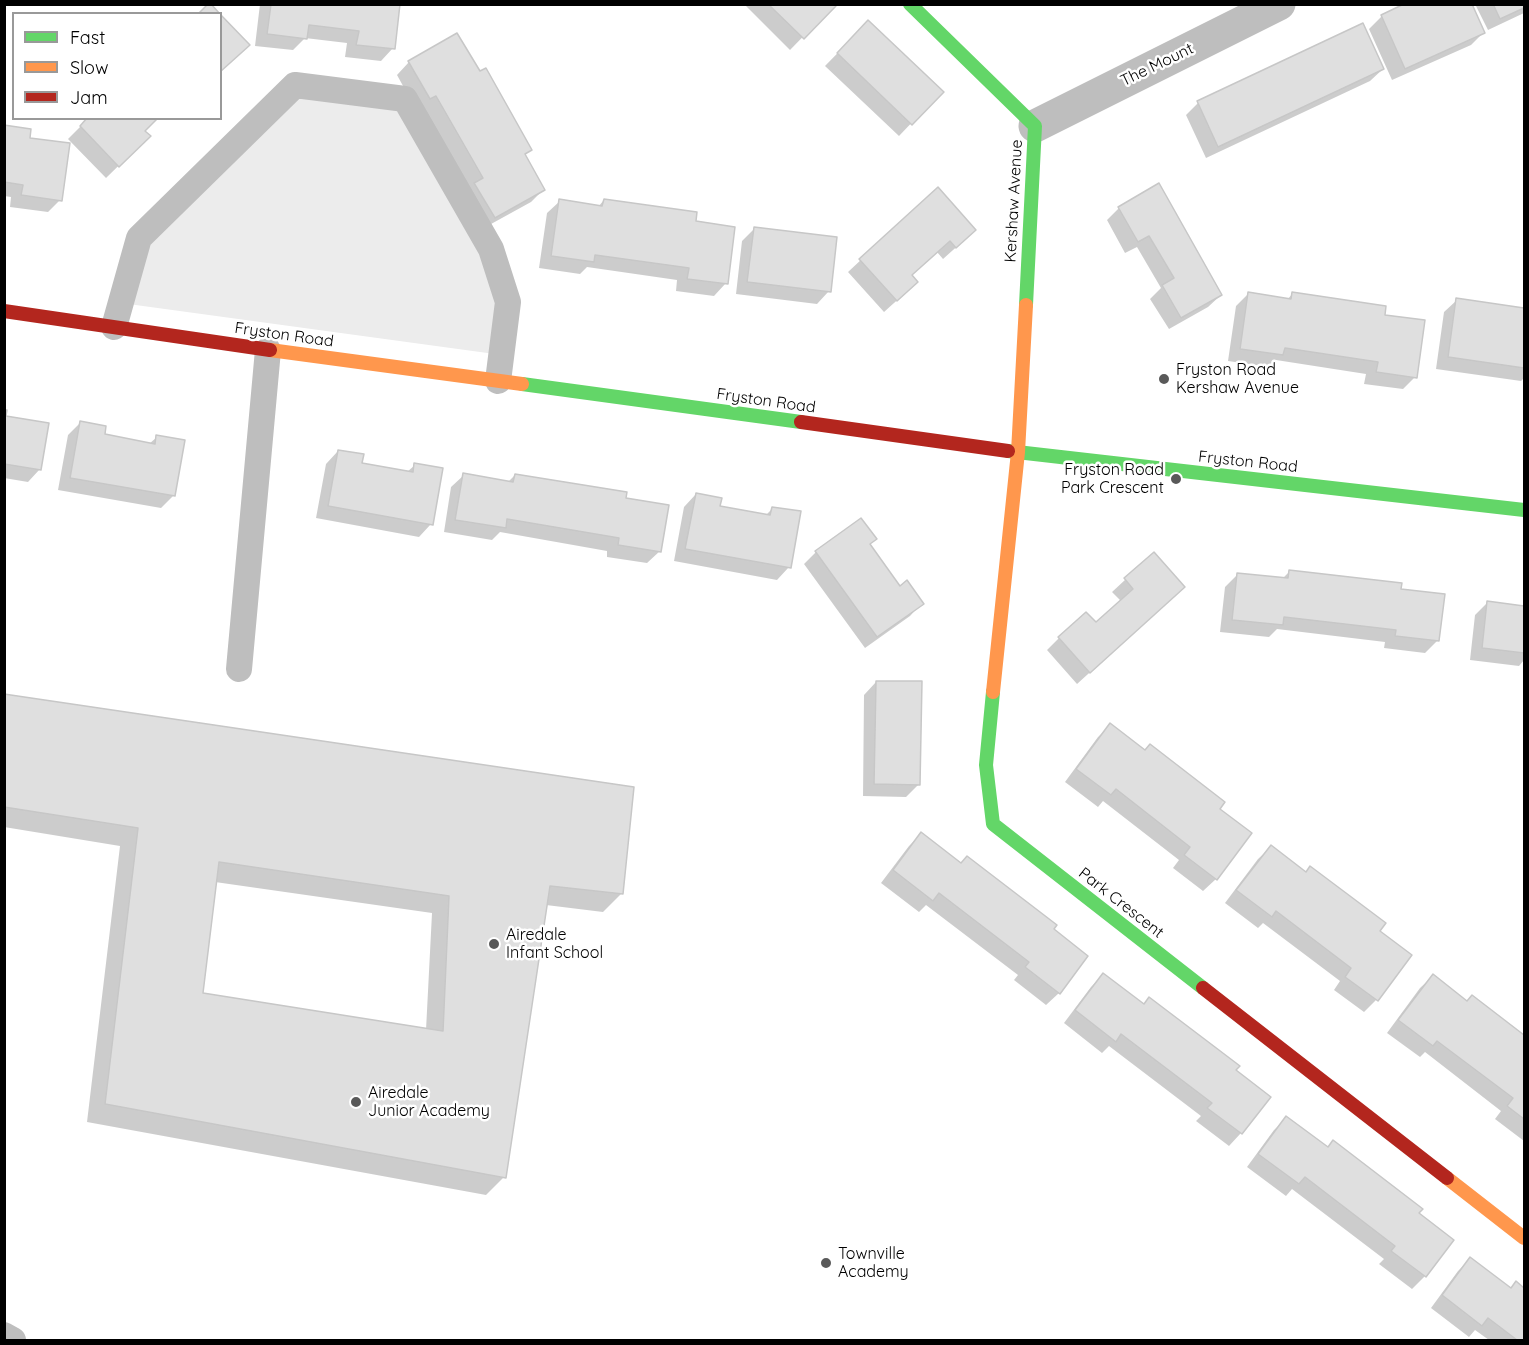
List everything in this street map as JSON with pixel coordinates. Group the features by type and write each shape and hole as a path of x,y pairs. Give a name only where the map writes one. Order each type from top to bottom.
{"street":[{"name":"Kershaw Avenue","path":"910,4 1035,126 1018,452"},
{"name":"The Mount","path":"1035,126 1279,4"},
{"name":"Fryston Road","path":"4,311 268,350 1018,452 1524,510"},
{"name":"Park Crescent","path":"1018,452 986,765 993,824 1524,1238"}],"lane":[{"path":"114,327 139,238 295,85 405,99 491,249 508,302 498,381"},
{"path":"239,669 268,350"},
{"path":"4,1335 13,1341"}],"shaded area":[{"path":"295,85 405,99 491,249 502,355 121,303 139,238"}],"building":[{"path":"211,4 218,12 200,12"},
{"path":"271,4 400,4 395,49 356,45 359,31 309,25 307,39 267,34"},
{"path":"768,4 834,4 836,6 804,39"},
{"path":"1404,4 1472,4 1485,33 1405,69 1381,15"},
{"path":"1493,4 1524,4 1524,8 1500,19"},
{"path":"222,16 250,45 222,70"},
{"path":"868,20 944,92 912,125 837,53"},
{"path":"1363,23 1384,69 1218,147 1197,101"},
{"path":"457,33 480,71 486,68 532,150 525,154 545,190 495,218 474,183 483,178 436,96 430,99 408,61"},
{"path":"85,120 156,120 145,131 151,136 119,167 80,126"},
{"path":"4,125 31,129 30,138 70,143 62,201 21,195 23,185 4,182"},
{"path":"1159,183 1222,295 1181,318 1162,285 1174,278 1149,236 1138,242 1118,207"},
{"path":"938,187 976,230 956,248 950,241 912,275 918,282 897,301 859,259"},
{"path":"559,199 602,206 604,199 697,212 696,221 735,227 728,284 687,279 689,268 595,255 594,262 551,256"},
{"path":"754,227 837,237 831,292 747,282"},
{"path":"1248,292 1291,299 1292,292 1386,306 1385,315 1425,320 1417,378 1376,372 1378,362 1285,348 1283,355 1240,349"},
{"path":"1456,298 1524,308 1524,368 1448,357"},
{"path":"4,410 7,410 6,416 49,423 41,470 4,464"},
{"path":"80,421 106,426 105,434 155,444 156,435 185,440 175,496 70,478"},
{"path":"338,450 364,454 362,463 413,472 414,463 443,468 433,525 328,506"},
{"path":"463,473 513,482 515,474 627,492 626,498 669,505 661,552 618,545 619,538 507,519 506,528 455,520"},
{"path":"696,493 722,498 720,506 770,515 772,507 801,511 791,568 685,549"},
{"path":"861,518 877,539 870,544 900,586 907,580 924,604 877,637 815,551"},
{"path":"1154,552 1185,587 1090,673 1058,637 1086,612 1096,622 1133,589 1124,578"},
{"path":"1289,570 1402,583 1401,589 1445,594 1439,641 1395,636 1396,630 1284,617 1283,625 1232,620 1237,573 1288,578"},
{"path":"1487,601 1524,606 1524,653 1482,648"},
{"path":"876,681 922,681 920,785 874,784"},
{"name":"Airedale Infant School","path":"4,694 634,787 623,894 550,886 506,1178 105,1104 138,828 4,807","holes":["219,862 449,896 443,1031 203,993"]},
{"path":"1110,723 1145,750 1150,744 1225,802 1220,809 1252,833 1217,880 1184,855 1190,847 1116,789 1111,795 1076,769"},
{"path":"921,832 961,863 967,856 1057,925 1054,929 1088,956 1060,994 1025,967 1029,962 939,893 933,901 893,870"},
{"path":"1271,845 1306,872 1310,866 1386,923 1380,931 1412,955 1378,1001 1345,977 1351,968 1276,911 1272,917 1236,890"},
{"path":"1103,973 1144,1004 1149,997 1240,1066 1236,1070 1271,1097 1242,1134 1207,1108 1212,1103 1121,1034 1116,1042 1075,1010"},
{"path":"1433,974 1467,1001 1472,995 1524,1035 1524,1119 1507,1106 1513,1098 1437,1041 1433,1046 1398,1020"},
{"path":"1286,1116 1328,1147 1333,1140 1423,1209 1419,1213 1454,1240 1426,1277 1391,1251 1395,1246 1305,1177 1299,1184 1258,1154"},
{"path":"1470,1257 1511,1288 1516,1281 1524,1288 1524,1340 1517,1340 1488,1318 1482,1326 1442,1295"}],"traffic: fast":[{"path":"910,4 1035,126 1026,305"},
{"path":"522,384 801,422"},
{"path":"1008,451 1524,510"},
{"path":"993,692 986,765 993,824 1203,988"}],"traffic: slow":[{"path":"993,692 1018,452 1026,305"},
{"path":"270,350 522,384"},
{"path":"1447,1178 1524,1238"}],"traffic: jam":[{"path":"4,311 270,350"},
{"path":"801,422 1008,451"},
{"path":"1203,988 1447,1178"}],"place":[{"name":"Fryston Road Kershaw Avenue","path":"1164,379"},
{"name":"Fryston Road Park Crescent","path":"1176,479"},
{"name":"Airedale Infant School","path":"494,944"},
{"name":"Airedale Junior Academy","path":"356,1102"},
{"name":"Townville Academy","path":"826,1263"}]}
